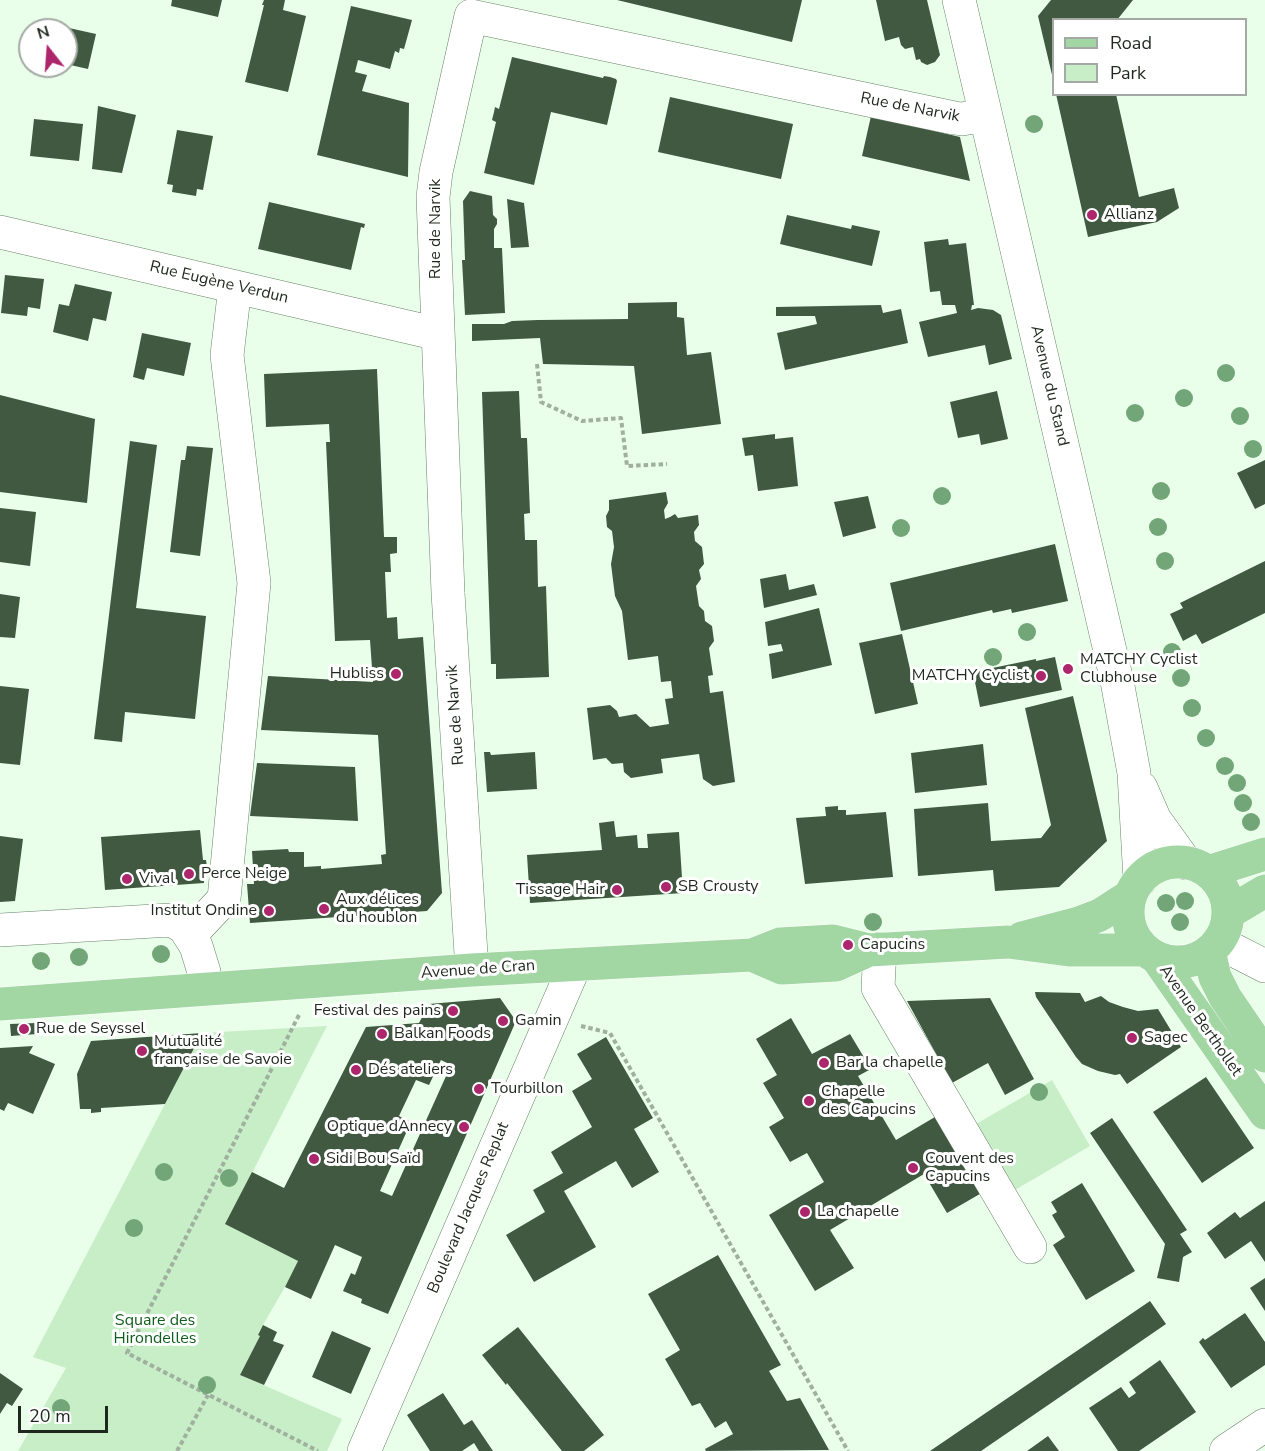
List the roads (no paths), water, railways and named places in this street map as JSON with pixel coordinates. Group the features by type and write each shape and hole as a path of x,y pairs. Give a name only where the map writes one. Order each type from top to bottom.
{"main road":[{"path":"1265,854 1197,867 1174,862 1153,869 1136,888 1128,918 1137,940 1151,954 1168,961 1193,960 1265,891"},
{"path":"1197,867 1223,890 1218,936"},
{"name":"Avenue de Cran","path":"1008,942 1089,919 1108,910 1136,888"},
{"name":"Avenue Berthollet","path":"1218,936 1215,977 1225,997 1265,1056"},
{"name":"Avenue de Cran","path":"0,1004 472,970 752,955 782,968 836,965 874,950 1008,942 1069,950 1151,954"},
{"name":"Avenue Berthollet","path":"1151,954 1265,1113"}],"street":[{"name":"Avenue du Stand","path":"959,0 1117,681 1134,773 1136,888"},
{"name":"Rue de Narvik","path":"472,970 448,593 434,186 471,16 954,118 985,115"},
{"name":"Rue Eugène Verdun","path":"0,232 438,334"},
{"path":"190,935 224,899 254,583 227,355 235,287"},
{"name":"Avenue du Stand","path":"1134,773 1155,820 1197,867"},
{"path":"0,930 171,920 184,927 201,956 205,989"},
{"path":"1218,936 1265,966"},
{"path":"874,950 878,988 1030,1247"},
{"name":"Boulevard Jacques Replat","path":"364,1451 575,964"},
{"path":"1226,1451 1265,1425"}],"place":[{"name":"Allianz","path":"1092,215"},
{"name":"MATCHY Cyclist Clubhouse","path":"1068,669"},
{"name":"Hubliss","path":"396,674"},
{"name":"MATCHY Cyclist","path":"1041,676"},
{"name":"Perce Neige","path":"189,874"},
{"name":"Vival","path":"127,879"},
{"name":"SB Crousty","path":"666,887"},
{"name":"Tissage Hair","path":"617,890"},
{"name":"Aux délices du houblon","path":"324,909"},
{"name":"Institut Ondine","path":"269,911"},
{"name":"Capucins","path":"848,945"},
{"name":"Festival des pains","path":"453,1011"},
{"name":"Gamin","path":"503,1021"},
{"name":"Rue de Seyssel","path":"24,1029"},
{"name":"Balkan Foods","path":"382,1034"},
{"name":"Sagec","path":"1132,1038"},
{"name":"Mutualité française de Savoie","path":"142,1051"},
{"name":"Bar la chapelle","path":"824,1063"},
{"name":"Dés ateliers","path":"356,1070"},
{"name":"Tourbillon","path":"479,1089"},
{"name":"Chapelle des Capucins","path":"809,1101"},
{"name":"Optique dAnnecy","path":"464,1127"},
{"name":"Sidi Bou Saïd","path":"314,1159"},
{"name":"Couvent des Capucins","path":"913,1168"},
{"name":"La chapelle","path":"805,1212"}],"park label":[{"name":"Square des Hirondelles","path":"155,1330"}]}
